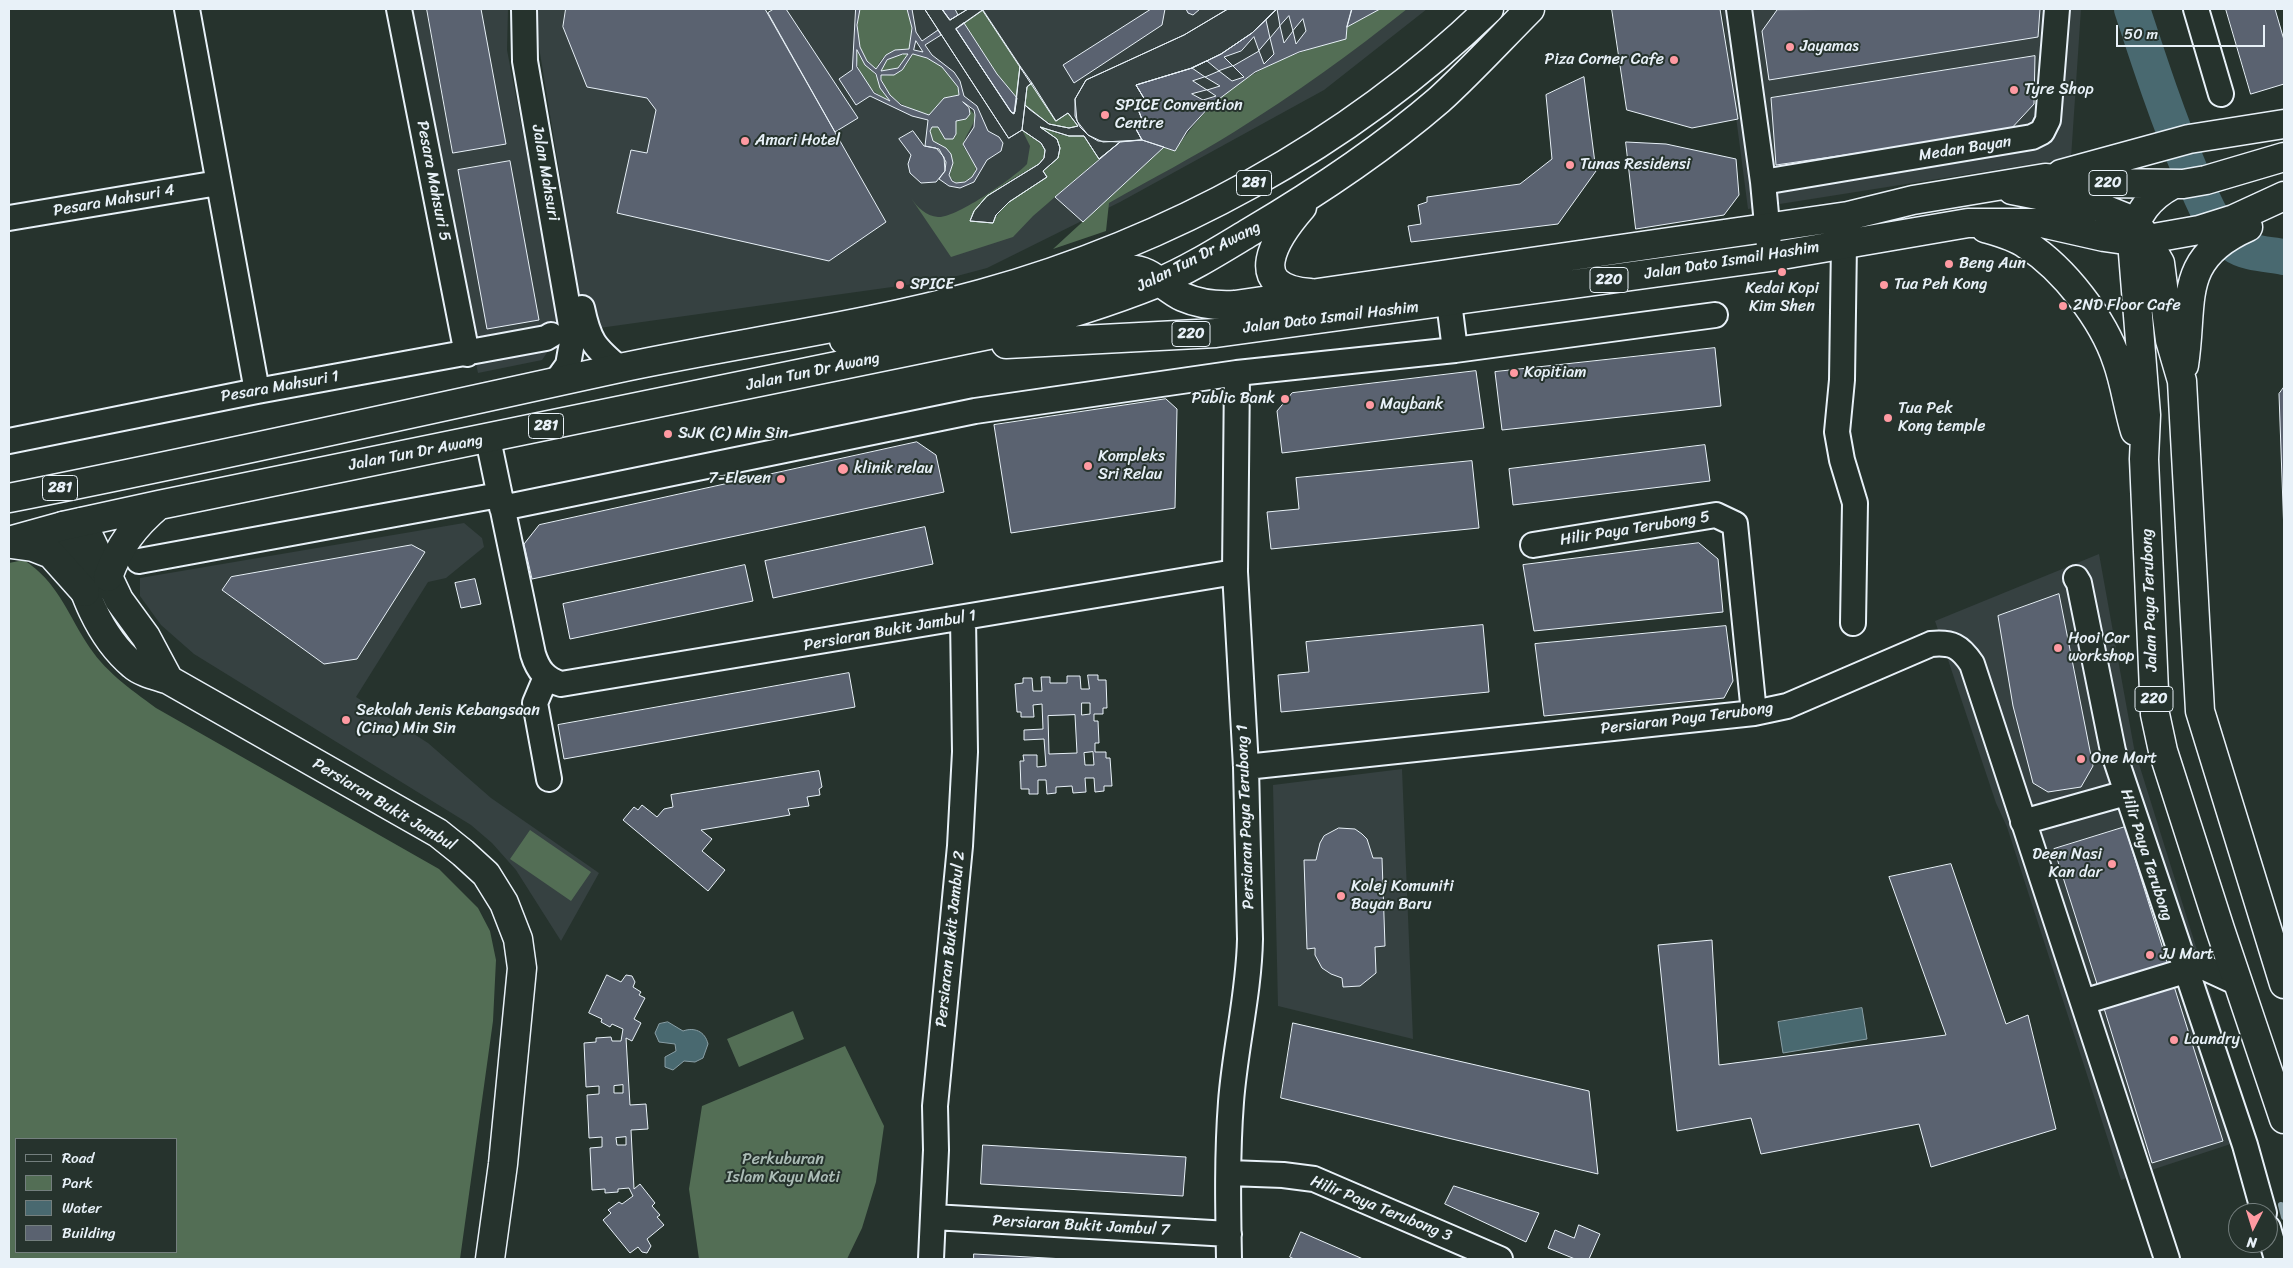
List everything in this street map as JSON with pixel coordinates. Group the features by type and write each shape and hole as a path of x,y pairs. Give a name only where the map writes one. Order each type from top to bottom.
{"main road":[{"name":"281","path":"12,497 105,479 619,368 909,312 982,294 1091,258 1166,228 1257,182 1363,112 1415,74 1489,9"},
{"name":"Jalan Tun Dr Awang","path":"9,543 71,517 159,505 488,439 1056,319 1159,282 1218,251 1313,195 1397,134 1440,99 1530,9"},
{"path":"2045,178 2177,143 2284,124"},
{"name":"Jalan Dato Ismail Hashim","path":"738,345 853,340 903,333 992,312 1127,270 1143,270 1184,298 1224,306 1848,216 1913,200 2045,178 2104,183 2187,183 2284,158"},
{"path":"2138,235 2150,200 2187,183"},
{"path":"1998,186 2099,207 2138,235 2160,262 2170,340 2182,381"},
{"path":"1313,195 1281,233 1272,251 1270,267 1274,279 1283,287 1323,293"},
{"name":"Jalan Dato Ismail Hashim","path":"932,346 1216,332 1449,302 1770,256 1968,223 2042,223 2104,237 2138,235 2208,237 2238,225 2284,196"},
{"path":"2238,225 2284,210"},
{"path":"1968,223 2008,235 2027,245 2060,273 2098,322 2117,360 2144,459"},
{"name":"Jalan Paya Terubong","path":"2138,235 2146,415 2144,459 2155,714 2163,751 2220,930 2284,1119"},
{"path":"2208,237 2208,252 2194,278 2188,304 2188,343 2182,381 2200,711 2284,984"},
{"path":"71,517 82,492 105,479"},
{"path":"12,497 53,499 71,517 108,577 119,600 146,637 169,680"},
{"path":"108,577 123,542 135,526 159,505"},
{"name":"Persiaran Bukit Jambul","path":"71,517 85,592 108,637 135,667 169,680 438,834 486,874 504,903 518,939 522,968 503,1164 490,1259"},
{"path":"9,543 33,546 51,554 85,592"}],"street":[{"path":"187,9 257,391"},
{"name":"Pesara Mahsuri 5","path":"399,9 467,354"},
{"name":"Jalan Mahsuri","path":"524,9 525,61 570,335"},
{"name":"Jalan Mahsuri","path":"537,9 538,59 570,335"},
{"path":"1739,9 1763,182 1770,256"},
{"name":"Medan Bayan","path":"1763,182 2032,138 2042,132 2048,120 2057,9"},
{"path":"2196,9 2221,94"},
{"name":"Pesara Mahsuri 4","path":"9,218 218,183"},
{"path":"1848,216 1844,243 1842,380 1837,432 1842,460 1855,503 1853,623"},
{"path":"1449,302 1455,350"},
{"path":"139,561 501,501 975,411 1237,374 1455,350 1714,315"},
{"path":"555,383 568,364 570,335 595,347 619,368"},
{"name":"Pesara Mahsuri 1","path":"9,441 257,391 570,335"},
{"name":"Persiaran Paya Terubong 1","path":"1229,1259 1231,1101 1250,968 1246,767 1234,572 1237,374"},
{"path":"488,439 533,654 540,670 546,677 535,703 549,779"},
{"name":"Hilir Paya Terubong 5","path":"1533,545 1716,515 1735,524 1754,713"},
{"name":"Persiaran Bukit Jambul 1","path":"546,677 561,684 569,684 1234,572"},
{"name":"Hilir Paya Terubong","path":"2076,578 2079,583 2113,751 2126,793 2193,968 2261,1203"},
{"name":"Persiaran Bukit Jambul 2","path":"931,1259 936,1150 935,1106 960,846 965,761 963,618"},
{"name":"Persiaran Paya Terubong","path":"1246,767 1754,713 1788,706 1931,644 1948,642 1964,652 1972,664 2167,1259"},
{"path":"2023,822 2126,793"},
{"path":"2083,1002 2193,968 2213,947 2220,930"},
{"path":"2193,968 2238,983"},
{"name":"Hilir Paya Terubong 3","path":"1229,1173 1283,1175 1314,1179 1500,1259"},
{"name":"Persiaran Bukit Jambul 7","path":"933,1217 1229,1234"}],"shaded area":[{"path":"404,9 508,9 507,50 561,332 542,360 478,373"},
{"path":"538,9 1427,9 1324,90 1120,202 987,268 942,280 585,330 538,41"},
{"path":"1722,9 2081,9 2071,158 1748,209"},
{"name":"Sekolah Jenis Kebangsaan (Cina) Min Sin","path":"464,523 482,538 484,547 446,578 428,582 356,697 428,743 491,798 599,873 561,941 516,870 492,843 471,825 194,654 161,625 140,596 140,578"},
{"path":"2099,554 2134,748 2255,1136 2121,1180 2007,827 1996,803 1935,621"},
{"name":"Kolej Komuniti Bayan Baru","path":"1402,769 1413,1039 1278,1006 1273,785"}],"green space":[{"path":"860,9 907,9 912,28 909,49 889,53 876,69 865,57 859,42 858,17"},
{"path":"1380,9 1407,9 1323,73 1257,118 1109,203 1106,231 1053,249 1164,147 1175,151 1191,128 1209,109 1248,77 1294,55 1346,39 1347,27"},
{"path":"983,10 1020,66 1017,98 997,74 964,23"},
{"path":"856,50 875,74 883,92 890,101 869,87 861,75"},
{"path":"908,54 898,68 881,71 887,60"},
{"path":"913,54 943,67 954,79 958,87 959,95 944,98 929,115 899,102 892,97 883,84 881,75 892,75 900,71"},
{"path":"1032,83 1056,121 1068,113 1078,126 1063,127 1049,123 1025,105 1027,87"},
{"path":"969,109 975,115 963,146 976,167 974,174 969,179 956,183 950,177 952,162 950,154 933,141 930,131 932,127 938,127 945,139 953,139 956,134 956,121 966,119 970,114"},
{"path":"1041,126 1061,135 1084,136 1099,159 1033,216 1013,237 951,257 911,198 922,210 938,217 946,216 970,205 1027,164 1030,146 1022,130 1041,144 1044,149 1043,158 1039,164 991,194 970,221 993,223 997,215 1009,202 1047,177 1043,171 1056,160 1059,154 1059,143 1049,133 1041,129"},
{"path":"24,560 53,587 86,642 101,662 156,708 439,869 478,908 490,931 496,960 493,1021 460,1259 9,1259 9,563"},
{"path":"530,830 591,872 571,901 510,859"},
{"path":"793,1011 804,1039 739,1067 727,1039"},
{"name":"Perkuburan Islam Kayu Mati","path":"845,1046 884,1126 876,1182 862,1228 847,1259 699,1259 689,1189 702,1106"}],"water":[{"path":"1862,1008 1867,1039 1783,1053 1778,1022"},
{"path":"668,1022 683,1031 695,1030 702,1033 708,1044 703,1058 695,1062 684,1061 673,1070 665,1067 665,1057 676,1051 675,1044 659,1042 655,1033 659,1024"}],"building":[{"path":"427,9 481,9 506,144 453,153"},
{"name":"Amari Hotel","path":"566,9 765,9 886,222 829,261 617,213 631,150 647,153 656,110 647,98 587,87 563,27"},
{"path":"774,9 786,9 858,118 835,132 768,13"},
{"path":"856,9 860,9 857,25 860,47 867,61 876,69 886,55 895,50 909,49 912,28 907,9 912,9 916,32 922,41 938,30 941,35 925,45 932,55 954,72 960,81 964,96 977,106 988,131 999,137 1003,143 1001,151 987,160 974,182 960,188 949,186 939,179 945,171 946,162 939,149 925,146 928,120 912,116 870,96 856,105 839,79 852,70","holes":["916,41 923,52 914,50","857,50 865,65 876,74 880,88 890,101 874,93 857,67","903,54 908,54 898,68 881,71 887,60","913,54 927,58 942,67 958,87 959,95 944,98 929,115 901,105 890,95 881,80 881,75 894,75 902,70","963,102 974,110 974,127 963,144 977,169 972,177 965,182 956,183 952,181 949,175 953,163 951,154 946,148 933,141 930,131 932,127 938,127 945,139 953,139 956,134 956,121 966,119 970,114 969,108"]},
{"name":"SPICE Convention Centre","path":"925,9 942,9 950,20 968,9 1277,9 1252,33 1221,54 1192,68 1136,85 1145,100 1134,99 1143,122 1131,120 1142,140 1120,142 1099,159 1084,136 1069,136 1040,127 1057,139 1060,148 1058,158 1043,171 1047,177 1009,202 996,215 993,223 970,221 974,211 987,196 1039,164 1044,158 1045,150 1041,143 1022,130 1009,138","holes":["983,10 1020,66 1014,114 956,29","1032,83 1056,121 1068,113 1078,126 1069,128 1049,124 1029,109 1025,105 1027,87"]},
{"path":"925,9 942,9 950,20 968,9 983,10 956,29 1012,113 1015,112 1020,66 1032,83 1027,87 1022,130 1009,138"},
{"path":"942,9 955,9 958,15 950,20"},
{"path":"982,9 1151,9 1063,65 1074,83 1162,25 1165,9 1186,9 1188,13 1193,15 1200,9 1228,9 1184,35 1086,80 1075,99 1077,121 1088,135 1098,141 1120,142 1099,159 1084,136 1069,136 1040,127 1057,139 1060,148 1058,158 1043,171 1047,177 1009,202 996,215 993,223 970,221 974,211 987,196 1039,164 1044,158 1045,150 1041,143 1022,130 1025,105 1049,124 1069,128 1078,126 1068,113 1056,121"},
{"path":"1228,9 1277,9 1252,33 1221,54 1192,68 1136,85 1145,100 1134,99 1143,122 1131,120 1142,140 1103,142 1088,135 1080,127 1075,116 1075,99 1086,80 1184,35"},
{"path":"1277,9 1352,9 1346,39 1299,52 1255,72 1211,105 1187,131 1175,151 1142,140 1131,120 1143,122 1134,99 1145,100 1136,85 1192,68 1221,54 1252,33"},
{"path":"1277,9 1280,26 1270,38 1266,20"},
{"path":"1352,9 1380,9 1347,27"},
{"name":"Piza Corner Cafe","path":"1612,9 1720,9 1738,119 1692,128 1627,110"},
{"path":"2040,9 2038,37 1769,80 1762,31 1777,10"},
{"path":"2226,9 2275,9 2284,40 2284,84 2251,94"},
{"path":"1289,16 1293,31 1284,43 1280,26"},
{"path":"1303,19 1306,31 1296,44 1293,31"},
{"path":"964,23 997,74 1017,98 1014,114 956,29"},
{"path":"1254,37 1259,51 1233,66 1224,57 1241,51"},
{"path":"1270,38 1274,54 1264,64 1259,51"},
{"path":"2035,56 2034,104 2009,131 1776,165 1771,98"},
{"path":"1207,61 1219,71 1205,77 1192,68"},
{"path":"1233,66 1244,77 1232,81 1219,71"},
{"path":"1205,77 1220,86 1207,90 1193,81"},
{"name":"Tunas Residensi","path":"1584,77 1596,171 1558,224 1411,242 1408,226 1421,224 1418,205 1427,202 1427,197 1520,184 1552,159 1546,95"},
{"path":"1207,90 1216,96 1203,100 1192,94"},
{"path":"913,131 924,146 936,148 944,157 945,171 936,182 921,183 910,173 908,164 911,155 899,139"},
{"path":"1142,140 1164,147 1083,222 1055,197 1120,142"},
{"path":"1626,142 1666,144 1736,159 1739,195 1724,215 1636,229"},
{"path":"510,161 539,320 487,329 458,170"},
{"path":"1715,348 1721,406 1502,430 1495,372"},
{"path":"1476,371 1484,428 1282,453 1277,411 1292,393"},
{"path":"2284,387 2284,534 2279,394"},
{"name":"Kompleks Sri Relau","path":"1166,399 1177,409 1175,508 1011,533 994,425"},
{"path":"917,442 936,455 944,492 532,579 524,544 539,525"},
{"path":"1705,445 1710,481 1513,505 1509,469"},
{"path":"1472,461 1479,528 1271,549 1267,512 1299,509 1296,478"},
{"path":"925,527 933,564 773,598 765,561"},
{"path":"1699,543 1718,559 1723,612 1534,631 1523,565"},
{"path":"412,545 425,552 357,659 324,664 222,590 231,577"},
{"path":"745,565 753,601 570,639 563,604"},
{"path":"475,579 481,604 461,608 455,583"},
{"path":"2059,594 2093,766 2081,787 2048,792 2033,783 2013,706 1998,616"},
{"path":"1483,625 1489,692 1281,712 1278,675 1309,672 1306,642"},
{"path":"1726,626 1733,681 1724,698 1544,716 1535,644"},
{"path":"849,673 855,707 564,759 558,725"},
{"path":"1088,675 1098,675 1098,680 1106,680 1107,708 1103,708 1103,714 1094,714 1094,721 1098,721 1099,743 1095,743 1095,752 1106,752 1106,758 1110,758 1112,786 1104,786 1104,791 1095,792 1094,778 1085,778 1086,792 1073,793 1072,786 1056,787 1056,793 1047,794 1046,780 1038,780 1038,794 1029,794 1029,789 1021,789 1020,761 1024,761 1023,755 1037,755 1037,767 1046,766 1044,739 1024,740 1024,730 1043,729 1042,704 1033,705 1034,717 1021,717 1021,712 1017,712 1015,684 1023,683 1023,678 1032,678 1033,691 1042,691 1041,677 1050,677 1050,683 1067,683 1067,676 1080,676 1081,689 1089,689","holes":["1082,703 1090,703 1090,714 1082,715","1075,715 1077,753 1049,754 1048,716","1093,752 1094,765 1085,765 1084,753"]},
{"path":"819,771 822,787 819,789 820,795 807,797 809,806 788,809 790,815 701,830 712,839 702,851 725,870 708,891 623,820 634,807 638,810 642,805 657,817 664,809 673,807 671,795"},
{"path":"2125,827 2168,965 2098,987 2054,849"},
{"path":"1339,828 1355,829 1367,839 1373,858 1382,858 1385,946 1375,947 1376,973 1360,986 1343,987 1342,978 1322,968 1315,955 1315,948 1307,949 1304,860 1316,860 1320,843 1324,836"},
{"path":"1951,864 2006,1024 2028,1015 2056,1129 1931,1167 1919,1124 1761,1154 1751,1118 1677,1131 1658,945 1712,940 1719,1065 1946,1035 1889,877"},
{"path":"607,975 621,982 626,975 632,976 635,982 633,987 641,992 639,995 645,998 634,1019 641,1023 632,1041 626,1038 630,1105 646,1104 648,1129 631,1130 634,1189 640,1184 655,1203 652,1206 660,1215 657,1217 664,1225 647,1239 651,1246 647,1253 642,1252 638,1247 630,1253 603,1220 611,1213 608,1210 619,1202 622,1204 633,1196 629,1188 618,1189 618,1192 605,1193 605,1189 592,1190 590,1148 602,1147 602,1137 589,1138 587,1095 599,1094 599,1086 586,1087 584,1043 596,1042 596,1038 611,1037 612,1041 621,1041 623,1029 612,1024 610,1027 601,1022 602,1019 589,1013","holes":["623,1085 623,1093 614,1093 614,1086","626,1137 626,1145 617,1145 616,1138"]},
{"path":"2173,983 2223,1141 2152,1163 2103,1005"},
{"path":"1293,1023 1589,1091 1598,1174 1281,1098"},
{"path":"983,1145 1186,1157 1183,1196 981,1184"},
{"path":"1454,1186 1539,1213 1526,1242 1445,1204"},
{"path":"1579,1225 1600,1234 1589,1259 1575,1259 1548,1248 1555,1230 1574,1238"},
{"path":"1301,1232 1363,1259 1294,1259 1290,1257"},
{"path":"974,1254 1065,1259 974,1259"}],"waterway":[{"path":"2132,9 2175,132 2199,192 2213,220 2226,237 2238,247 2251,252 2284,257"},
{"path":"2250,265 2253,252"},
{"path":"2281,1205 2284,1217"}],"place":[{"name":"Jayamas","path":"1790,47"},
{"name":"Piza Corner Cafe","path":"1674,60"},
{"name":"Tyre Shop","path":"2014,90"},
{"name":"SPICE Convention Centre","path":"1105,115"},
{"name":"Amari Hotel","path":"745,141"},
{"name":"Tunas Residensi","path":"1570,165"},
{"name":"Beng Aun","path":"1949,264"},
{"name":"Kedai Kopi Kim Shen","path":"1782,272"},
{"name":"SPICE","path":"900,285"},
{"name":"Tua Peh Kong","path":"1884,285"},
{"name":"2ND Floor Cafe","path":"2063,306"},
{"name":"Kopitiam","path":"1514,373"},
{"name":"Public Bank","path":"1285,399"},
{"name":"Maybank","path":"1370,405"},
{"name":"Tua Pek Kong temple","path":"1888,418"},
{"name":"SJK (C) Min Sin","path":"668,434"},
{"name":"Kompleks Sri Relau","path":"1088,466"},
{"name":"klinik relau","path":"843,469"},
{"name":"7-Eleven","path":"781,479"},
{"name":"Hooi Car workshop","path":"2058,648"},
{"name":"Sekolah Jenis Kebangsaan (Cina) Min Sin","path":"346,720"},
{"name":"One Mart","path":"2081,759"},
{"name":"Deen Nasi Kan dar","path":"2112,864"},
{"name":"Kolej Komuniti Bayan Baru","path":"1341,896"},
{"name":"JJ Mart","path":"2150,955"},
{"name":"Laundry","path":"2174,1040"}]}
